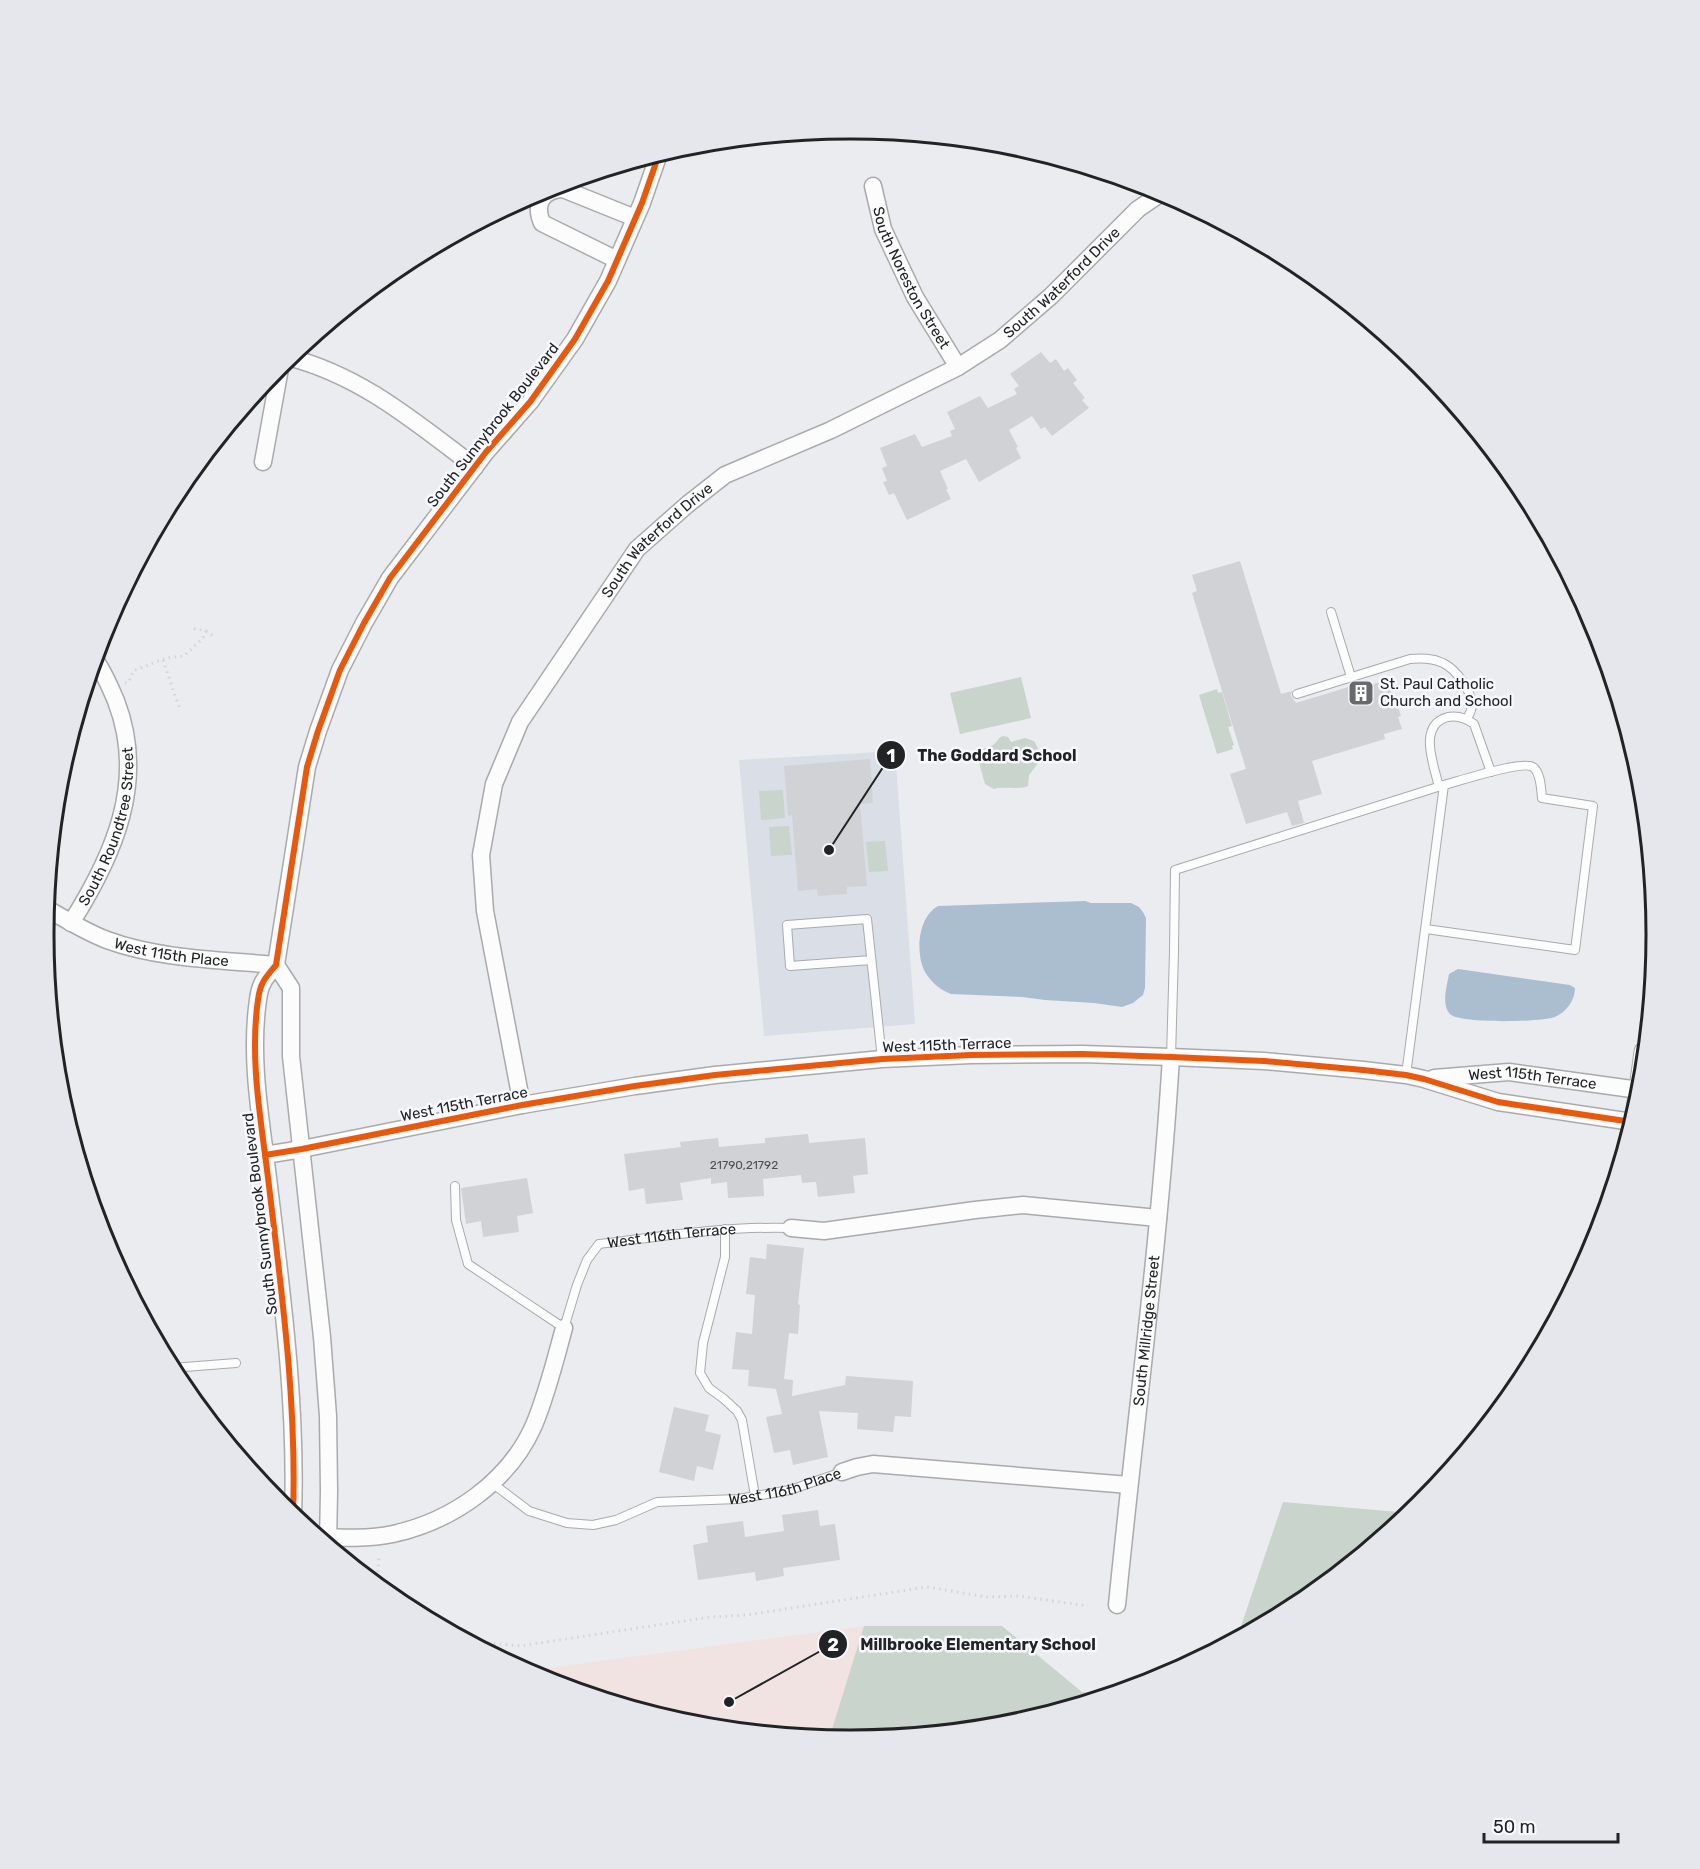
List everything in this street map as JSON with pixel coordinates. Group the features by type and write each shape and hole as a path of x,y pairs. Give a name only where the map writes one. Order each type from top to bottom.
{"street":[{"name":"South Sunnybrook Boulevard","path":"293,1503 294,1438 291,1387 257,1072 256,1020 262,982 276,965 307,767 340,670 364,623 390,578 475,467 530,402 575,339 608,281 656,163"},
{"name":"South Noreston Street","path":"873,186 883,229 915,297 958,367"},
{"path":"567,191 635,218"},
{"name":"South Waterford Drive","path":"522,1105 485,911 481,855 494,784 520,722 638,549 688,504 725,475 831,430 958,367 1000,340 1051,297 1138,209 1154,198"},
{"path":"541,201 538,214 542,223 617,260"},
{"path":"299,361 334,374 378,395 475,467"},
{"path":"263,462 277,382"},
{"name":"South Roundtree Street","path":"71,923 84,903 111,848 123,814 128,778 128,758 120,713 101,667"},
{"name":"West 115th Place","path":"55,913 108,940 150,951 193,958 276,965"},
{"path":"276,965 291,988 291,1056 322,1337 328,1416 329,1491 326,1533"},
{"name":"West 115th Terrace","path":"265,1155 522,1105 715,1075 882,1059 1021,1054 1264,1061 1406,1075 1498,1101 1624,1121"},
{"name":"South Millridge Street","path":"1117,1605 1158,1218 1171,1057"},
{"name":"West 115th Terrace","path":"1424,1079 1509,1072 1630,1095"},
{"name":"West 116th Terrace","path":"791,1228 824,1231 1023,1205 1158,1218"},
{"name":"West 116th Terrace","path":"333,1539 379,1536 415,1528 441,1518 470,1501 492,1483 522,1447 533,1427 564,1328"},
{"name":"West 116th Place","path":"842,1472 873,1464 1129,1485"}],"lane":[{"path":"1330,612 1351,677"},
{"path":"1297,694 1410,659 1426,658 1445,664 1460,678 1467,690 1472,707 1467,719"},
{"path":"1406,1075 1426,929 1441,786 1431,750 1431,729 1436,723 1450,717 1467,719 1474,724 1491,772"},
{"path":"1171,1057 1175,870 1441,786 1515,766 1534,767 1539,774 1542,798 1593,806 1575,950 1426,929"},
{"path":"871,960 790,966 788,925 867,919 882,1059"},
{"path":"454,1186 456,1220 468,1264 564,1328"},
{"name":"West 116th Terrace","path":"564,1328 587,1260 599,1244 725,1229 791,1228"},
{"path":"725,1229 725,1257 703,1343 700,1373 709,1388 737,1411 742,1420 755,1496"},
{"path":"182,1367 236,1363"},
{"name":"West 116th Place","path":"492,1483 529,1511 567,1523 593,1526 616,1520 657,1502 726,1500 755,1496 790,1490 842,1472"}],"path":[{"path":"190,628 201,629 214,637"},
{"path":"120,684 129,682 133,670 184,656 203,638 206,632"},
{"path":"163,660 180,710"},
{"path":"378,1575 379,1557"},
{"path":"488,1643 520,1646 710,1617 747,1615 927,1587 987,1597 1019,1596 1088,1606"}],"shaded area":[{"path":"1021,677 1031,718 960,734 950,693"},
{"path":"1217,689 1218,693 1222,692 1232,726 1228,727 1234,745 1233,749 1217,754 1199,695"},
{"path":"1003,736 1008,737 1011,742 1025,738 1034,741 1040,752 1039,762 1029,775 1028,786 994,789 985,784 977,755"},
{"path":"895,751 915,1024 764,1036 739,760"},
{"path":"783,790 785,818 761,820 759,791"},
{"path":"789,826 792,855 771,856 769,827"},
{"path":"885,841 888,871 869,872 866,842"},
{"path":"1283,1502 1397,1512 1335,1566 1240,1628"},
{"path":"864,1626 835,1730 746,1724 695,1715 594,1688 542,1669"},
{"path":"864,1626 1002,1626 1082,1692 1090,1693 1005,1715 954,1724 902,1729 832,1730"}],"water":[{"path":"1085,901 1131,903 1139,907 1146,918 1145,988 1143,995 1133,1003 1122,1007 1022,997 951,994 936,985 925,972 920,955 920,936 926,918 938,906"},
{"path":"1458,969 1570,985 1575,988 1575,993 1572,1002 1563,1012 1547,1019 1484,1021 1457,1017 1447,1010 1445,1000 1449,974"}],"building":[{"path":"1041,352 1050,363 1056,359 1064,371 1068,368 1077,380 1073,383 1085,398 1082,400 1089,408 1052,436 1045,427 1041,429 1032,416 1009,430 1021,458 979,482 966,459 940,471 951,499 907,520 894,493 889,495 883,482 887,481 882,468 887,466 880,448 915,434 922,447 952,436 950,431 955,429 947,412 980,396 988,408 1017,394 1014,389 1019,386 1010,374"},
{"name":"St. Paul Catholic Church and School","path":"1240,561 1281,694 1292,691 1291,696 1296,703 1368,681 1370,685 1387,680 1401,716 1398,717 1402,729 1384,734 1385,739 1312,761 1322,794 1298,801 1304,823 1292,826 1287,812 1246,824 1230,774 1246,769 1192,593 1197,591 1192,575"},
{"path":"870,759 873,803 860,804 867,886 847,887 847,894 818,896 817,889 798,891 792,815 788,816 784,766"},
{"path":"808,1134 809,1143 865,1138 868,1174 853,1176 855,1193 818,1197 816,1182 802,1183 801,1175 763,1179 764,1196 728,1198 727,1182 711,1184 711,1178 680,1183 683,1200 646,1204 644,1188 629,1191 624,1154 681,1147 680,1142 718,1138 719,1147 765,1143 765,1138"},
{"path":"527,1178 533,1213 517,1216 519,1232 483,1237 481,1221 466,1224 461,1188"},
{"path":"767,1244 804,1248 798,1304 800,1305 798,1334 789,1333 784,1379 793,1380 792,1396 845,1385 846,1376 913,1381 911,1417 895,1416 893,1432 857,1429 858,1413 819,1411 828,1457 793,1465 790,1450 774,1453 766,1417 782,1414 776,1389 748,1386 749,1370 732,1369 736,1332 752,1334 755,1295 746,1294 750,1257 766,1259"},
{"path":"674,1407 709,1415 705,1431 721,1435 713,1470 697,1466 694,1481 659,1472"},
{"path":"818,1510 820,1526 835,1524 840,1560 783,1568 784,1576 756,1581 755,1572 698,1580 693,1545 708,1542 706,1526 743,1521 745,1537 784,1531 782,1515"}],"cycle path":[{"path":"293,1503 291,1392 258,1093 255,1046 260,989 276,965 307,767 340,670 364,623 390,578 486,452 530,402 575,339 608,281 642,203 656,163"},
{"path":"265,1155 522,1105 635,1086 715,1075 882,1059 971,1055 1083,1054 1171,1057 1264,1061 1363,1070 1424,1079 1498,1102 1624,1121"}],"place":[{"name":"St. Paul Catholic Church and School","path":"1361,693"},
{"name":"The Goddard School","path":"829,850"},
{"name":"Millbrooke Elementary School","path":"729,1702"}]}
